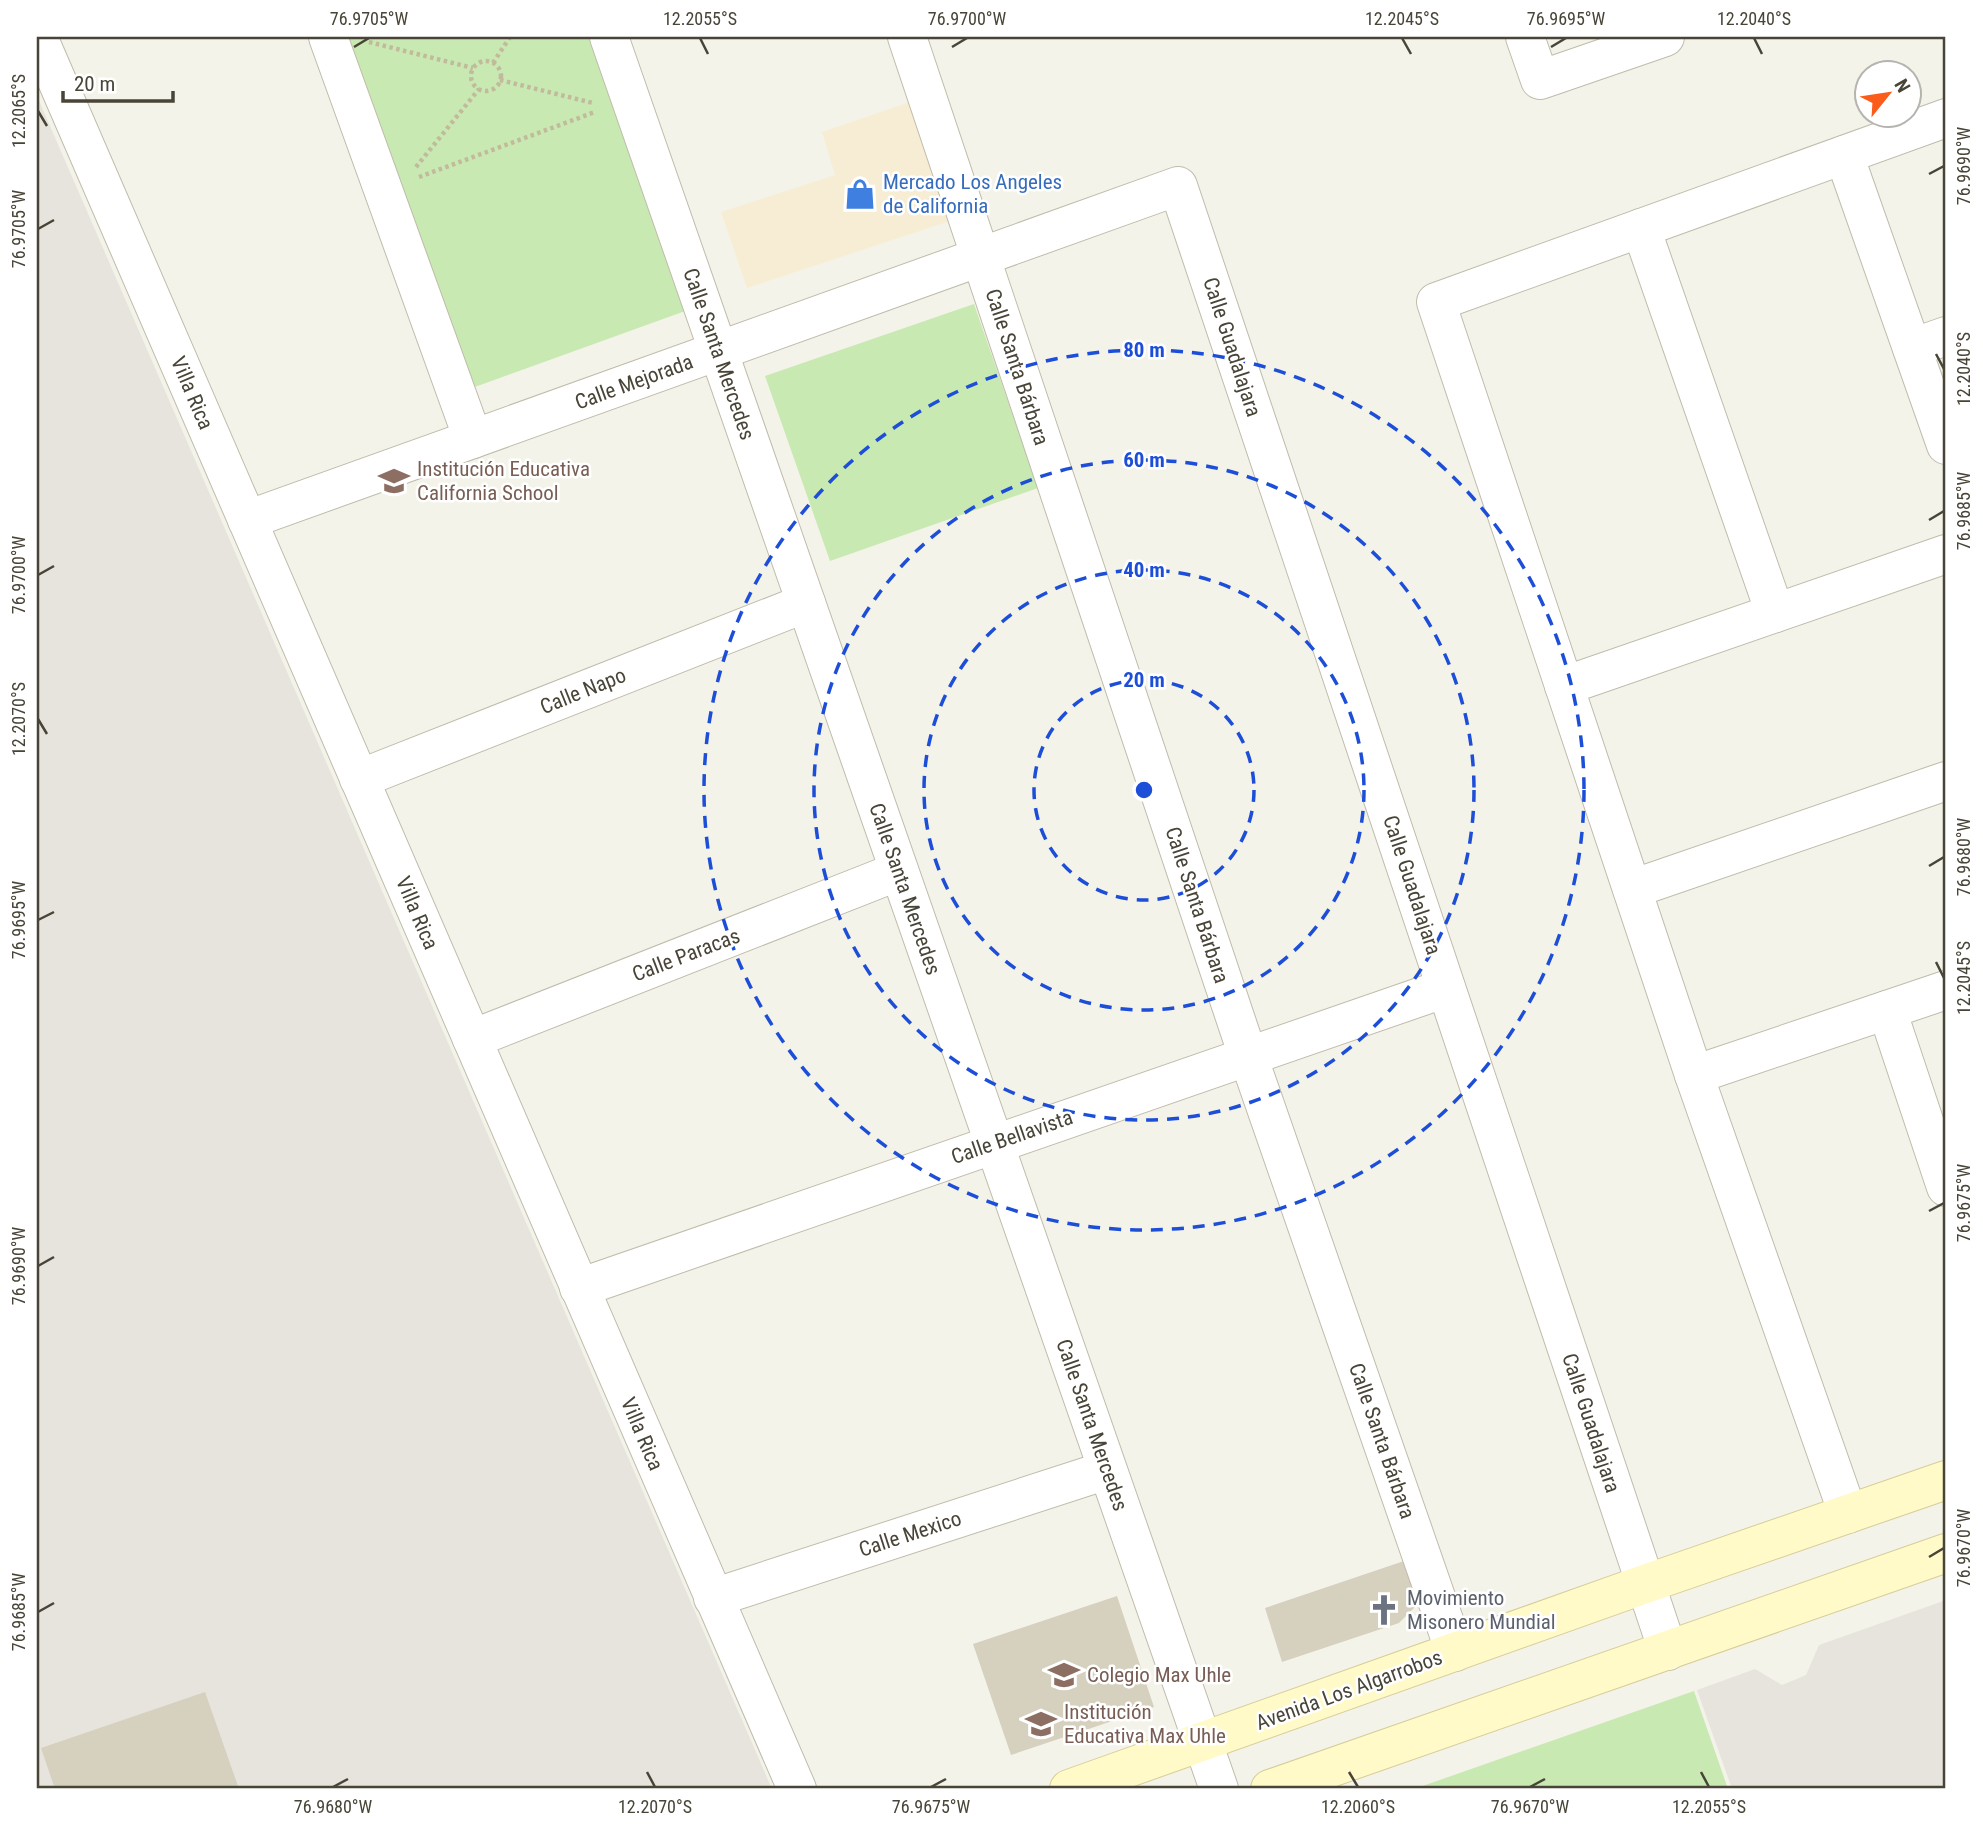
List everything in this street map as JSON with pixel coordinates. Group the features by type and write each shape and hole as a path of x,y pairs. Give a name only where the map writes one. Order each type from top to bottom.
{"street":[{"name":"Villa Rica","path":"38,37 797,1789"},
{"name":"Calle Santa Mercedes","path":"609,37 619,103 718,351 1219,1789"},
{"name":"Calle Santa Bárbara","path":"907,37 1248,1056 1455,1652"},
{"path":"1525,37 1540,80 1665,37"},
{"path":"330,41 393,187 473,439"},
{"path":"1847,1514 1695,1075 1436,302 1946,118"},
{"path":"1844,155 1929,342 1946,445"},
{"name":"Calle Mejorada","path":"247,520 1178,186"},
{"name":"Calle Guadalajara","path":"1178,186 1668,1651"},
{"path":"1641,228 1775,613"},
{"path":"1564,686 1946,554"},
{"name":"Calle Napo","path":"359,779 806,603"},
{"path":"1632,889 1946,781"},
{"name":"Calle Paracas","path":"472,1039 899,871"},
{"name":"Calle Bellavista","path":"579,1288 1446,988"},
{"path":"1695,1075 1946,990"},
{"path":"1887,1010 1946,1187"},
{"name":"Calle Mexico","path":"713,1598 1107,1470"},
{"name":"Avenida Los Algarrobos","path":"1069,1789 1946,1480"},
{"path":"1270,1789 1946,1553"}],"path":[{"path":"493,63 510,37"},
{"path":"330,41 351,38 473,68"},
{"path":"480,62 493,63 499,70 500,80 494,88 479,89 472,82 473,68 480,62"},
{"path":"500,80 619,103"},
{"path":"393,187 479,89"},
{"path":"393,187 619,103"}],"shaded area":[{"path":"37,96 772,1789 37,1789"},
{"name":"Mercado Los Angeles de California","path":"910,102 950,221 747,288 721,212 835,175 822,132"},
{"path":"1946,1600 1946,1789 1732,1789 1697,1690 1755,1669 1782,1685 1806,1675 1819,1645"}],"green space":[{"path":"345,37 590,37 688,310 472,388"},
{"path":"974,304 1038,488 830,561 765,376"},
{"path":"1694,1691 1728,1789 1414,1789"}],"building":[{"path":"1407,1560 1421,1601 1399,1623 1282,1662 1265,1608"},
{"name":"Colegio Max Uhle","path":"1117,1596 1154,1707 1011,1755 973,1644"},
{"path":"205,1692 239,1789 55,1789 41,1748"}],"place":[{"name":"Mercado Los Angeles de California","path":"860,194"},
{"name":"Institución Educativa California School","path":"394,481"},
{"name":"Movimiento Misonero Mundial","path":"1384,1610"},
{"name":"Colegio Max Uhle","path":"1064,1675"},
{"name":"Institución Educativa Max Uhle","path":"1041,1724"}]}
